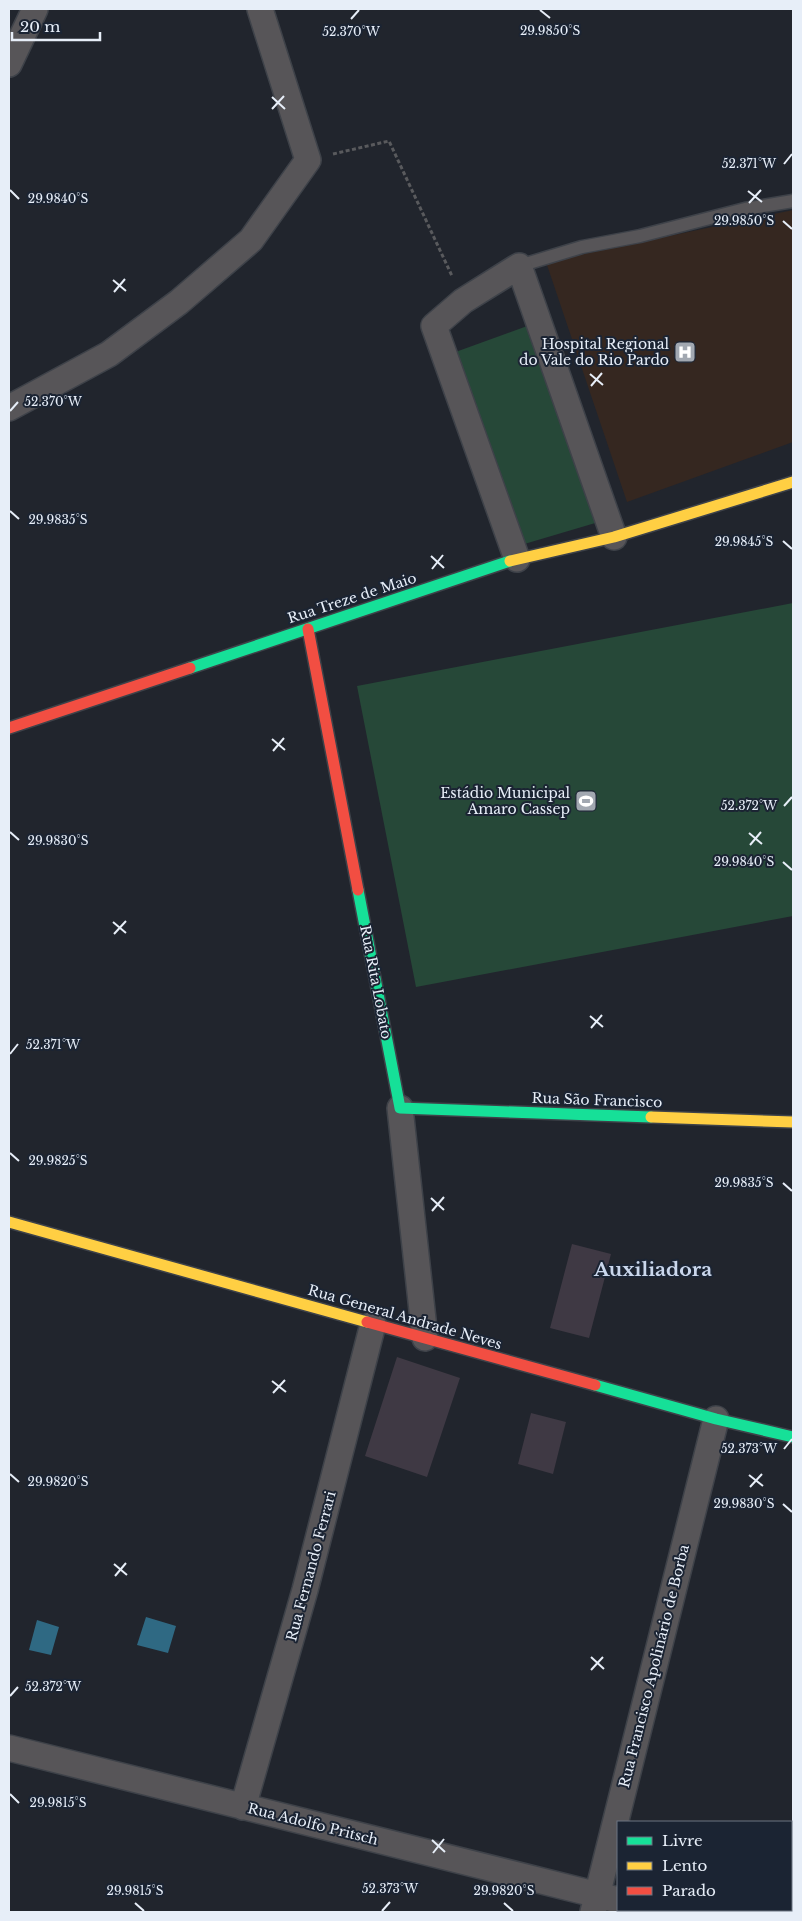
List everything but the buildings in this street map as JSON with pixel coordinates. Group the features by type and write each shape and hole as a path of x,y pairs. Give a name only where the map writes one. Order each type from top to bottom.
{"main road":[{"name":"Rua Treze de Maio","path":"9,728 517,559 614,537 793,482"},
{"name":"Rua Rita Lobato","path":"308,629 400,1108"},
{"name":"Rua São Francisco","path":"400,1108 793,1122"},
{"name":"Rua General Andrade Neves","path":"9,1222 716,1419 793,1437"}],"street":[{"path":"9,64 35,9"},
{"path":"9,408 109,354 179,302 251,240 308,160 260,9"},
{"path":"517,559 434,326 463,301 519,266 614,537"},
{"name":"Rua Rita Lobato","path":"400,1108 425,1338"},
{"name":"Rua Fernando Ferrari","path":"242,1806 305,1590 374,1324"},
{"name":"Rua Francisco Apolinário de Borba","path":"621,1821 716,1419"},
{"name":"Rua Adolfo Pritsch","path":"9,1748 242,1806 602,1902"},
{"name":"Rua Francisco Apolinário de Borba","path":"602,1902 617,1838"}],"lane":[{"path":"519,266 582,247 640,236 745,209 793,201"}],"path":[{"path":"308,160 389,141 463,301"}],"shaded area":[{"name":"Hospital Regional do Vale do Rio Pardo","path":"793,210 793,442 627,502 546,262"}],"green space":[{"path":"530,325 602,521 521,545 450,354"},
{"name":"Estádio Municipal Amaro Cassep","path":"793,603 793,916 416,987 357,686"}],"water":[{"path":"146,1617 176,1626 168,1653 137,1645"},
{"path":"37,1620 59,1627 51,1655 29,1650"}],"traffic: fast":[{"path":"190,668 510,561"},
{"path":"358,890 400,1108 651,1117"},
{"path":"595,1385 716,1419 793,1437"}],"traffic: slow":[{"path":"510,561 614,537 793,482"},
{"path":"651,1117 793,1122"},
{"path":"9,1222 367,1322"}],"traffic: jam":[{"path":"308,629 358,890"},
{"path":"9,728 190,668"},
{"path":"367,1322 595,1385"}],"place":[{"name":"Hospital Regional do Vale do Rio Pardo","path":"685,352"},
{"name":"Estádio Municipal Amaro Cassep","path":"586,801"}],"district":[{"name":"Auxiliadora","path":"653,1269"}]}
